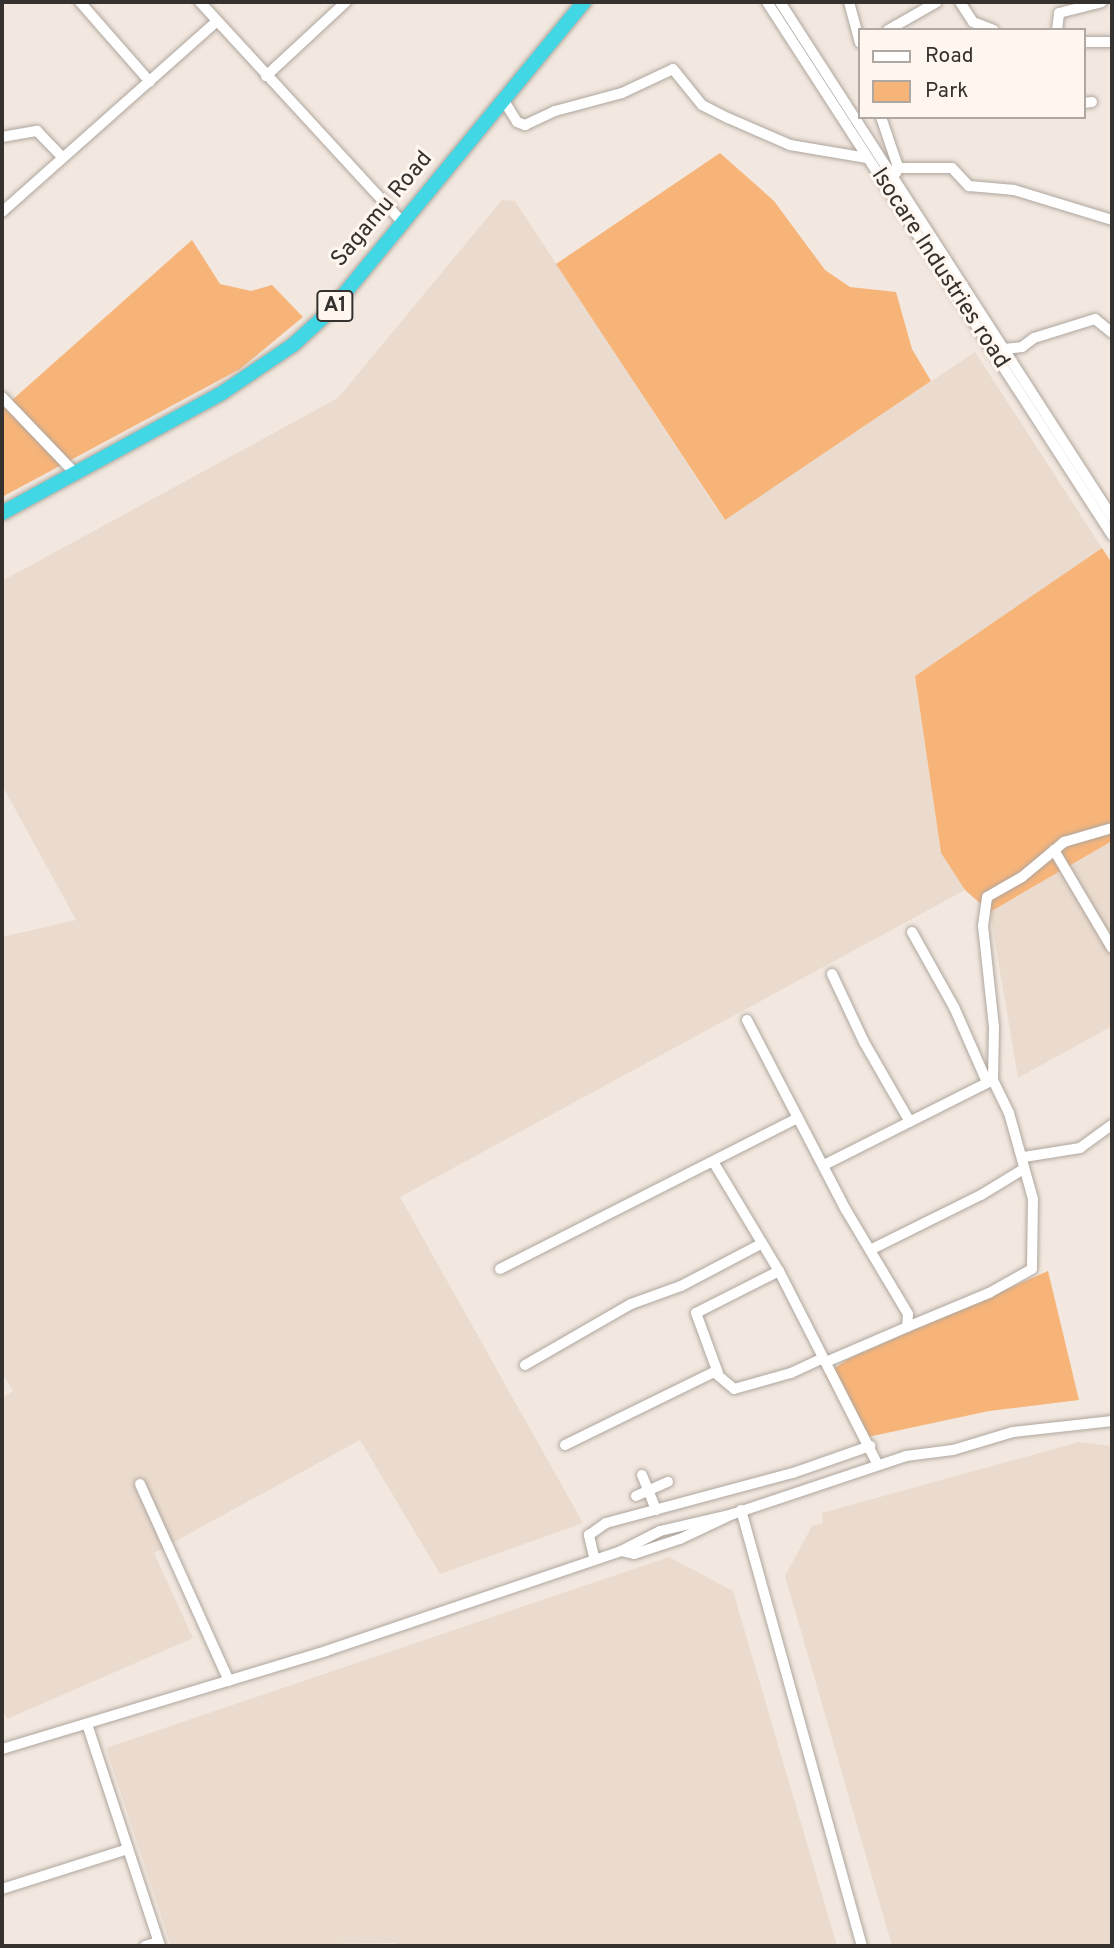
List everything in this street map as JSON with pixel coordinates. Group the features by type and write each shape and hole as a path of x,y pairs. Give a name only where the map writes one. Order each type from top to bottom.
{"highway":[{"name":"Sagamu Road","path":"2,513 222,394 293,345 331,310 584,2"}],"street":[{"path":"80,2 150,82"},
{"path":"200,2 402,222"},
{"path":"266,76 345,2"},
{"name":"Isocare Industries road","path":"767,2 788,23 896,173 985,330 1112,535"},
{"name":"Isocare Industries road","path":"780,2 788,23 867,158 985,330 1004,349 1109,504 1112,517"},
{"path":"849,2 858,37"},
{"path":"892,28 937,2"},
{"path":"960,2 973,22 989,28"},
{"path":"1057,28 1059,13 1102,2"},
{"path":"2,212 217,22"},
{"path":"1086,42 1112,42"},
{"path":"504,101 517,122 525,125 555,111 622,93 673,69 702,106 728,118 790,145 867,158"},
{"path":"882,119 896,173 952,168 969,186 1014,190 1112,220"},
{"path":"2,137 37,131 63,158"},
{"path":"1004,349 1022,347 1039,337 1096,319 1112,333"},
{"path":"2,397 75,473"},
{"path":"990,1081 994,1027 984,926 987,897 1022,877 1064,842 1112,828"},
{"path":"1054,850 1112,948"},
{"path":"779,1271 696,1313 718,1373 734,1389 796,1371 907,1327 989,1293 1032,1269 1036,1210 1023,1170 1024,1157 954,1007 912,932"},
{"path":"832,974 864,1042 910,1122"},
{"path":"747,1020 870,1250 905,1308 907,1327"},
{"path":"824,1166 990,1081"},
{"path":"500,1269 688,1170 714,1163 798,1118"},
{"path":"1024,1157 1080,1148 1112,1125"},
{"path":"714,1163 779,1271 878,1465"},
{"path":"870,1250 981,1195 1023,1170"},
{"path":"525,1365 617,1311 681,1286 761,1244"},
{"path":"565,1445 718,1373"},
{"path":"2,1749 229,1681 621,1551 660,1531 737,1512 878,1465 1013,1432 1112,1421"},
{"path":"594,1558 589,1535 606,1523 870,1446"},
{"path":"642,1475 656,1510"},
{"path":"635,1496 668,1482"},
{"path":"140,1484 229,1681"},
{"path":"737,1512 862,1946"},
{"path":"87,1724 159,1944 145,1946"},
{"path":"2,1889 128,1849"}],"shaded area":[{"path":"502,200 515,201 724,520 975,352 1102,548 915,676 941,853 965,890 400,1197 583,1523 440,1574 360,1440 154,1553 193,1638 7,1719 2,1709 2,1398 13,1391 2,1373 2,937 76,920 2,785 2,581 338,398"},
{"path":"1112,841 1112,1026 1018,1078 990,912"},
{"path":"1079,1442 1112,1446 1112,1946 892,1946 785,1576 812,1526 823,1523 822,1513"},
{"path":"669,1557 733,1591 837,1946 397,1946 395,1943 171,1946 106,1748"}],"green space":[{"path":"720,153 774,201 825,270 850,287 896,292 912,349 931,381 725,520 556,264"},
{"path":"192,240 220,284 251,291 272,285 303,317 240,369 2,497 2,409"},
{"path":"1102,548 1112,563 1112,841 990,912 965,890 941,853 915,676"},
{"path":"1048,1271 1079,1400 989,1411 863,1438 825,1375 848,1359"}]}
